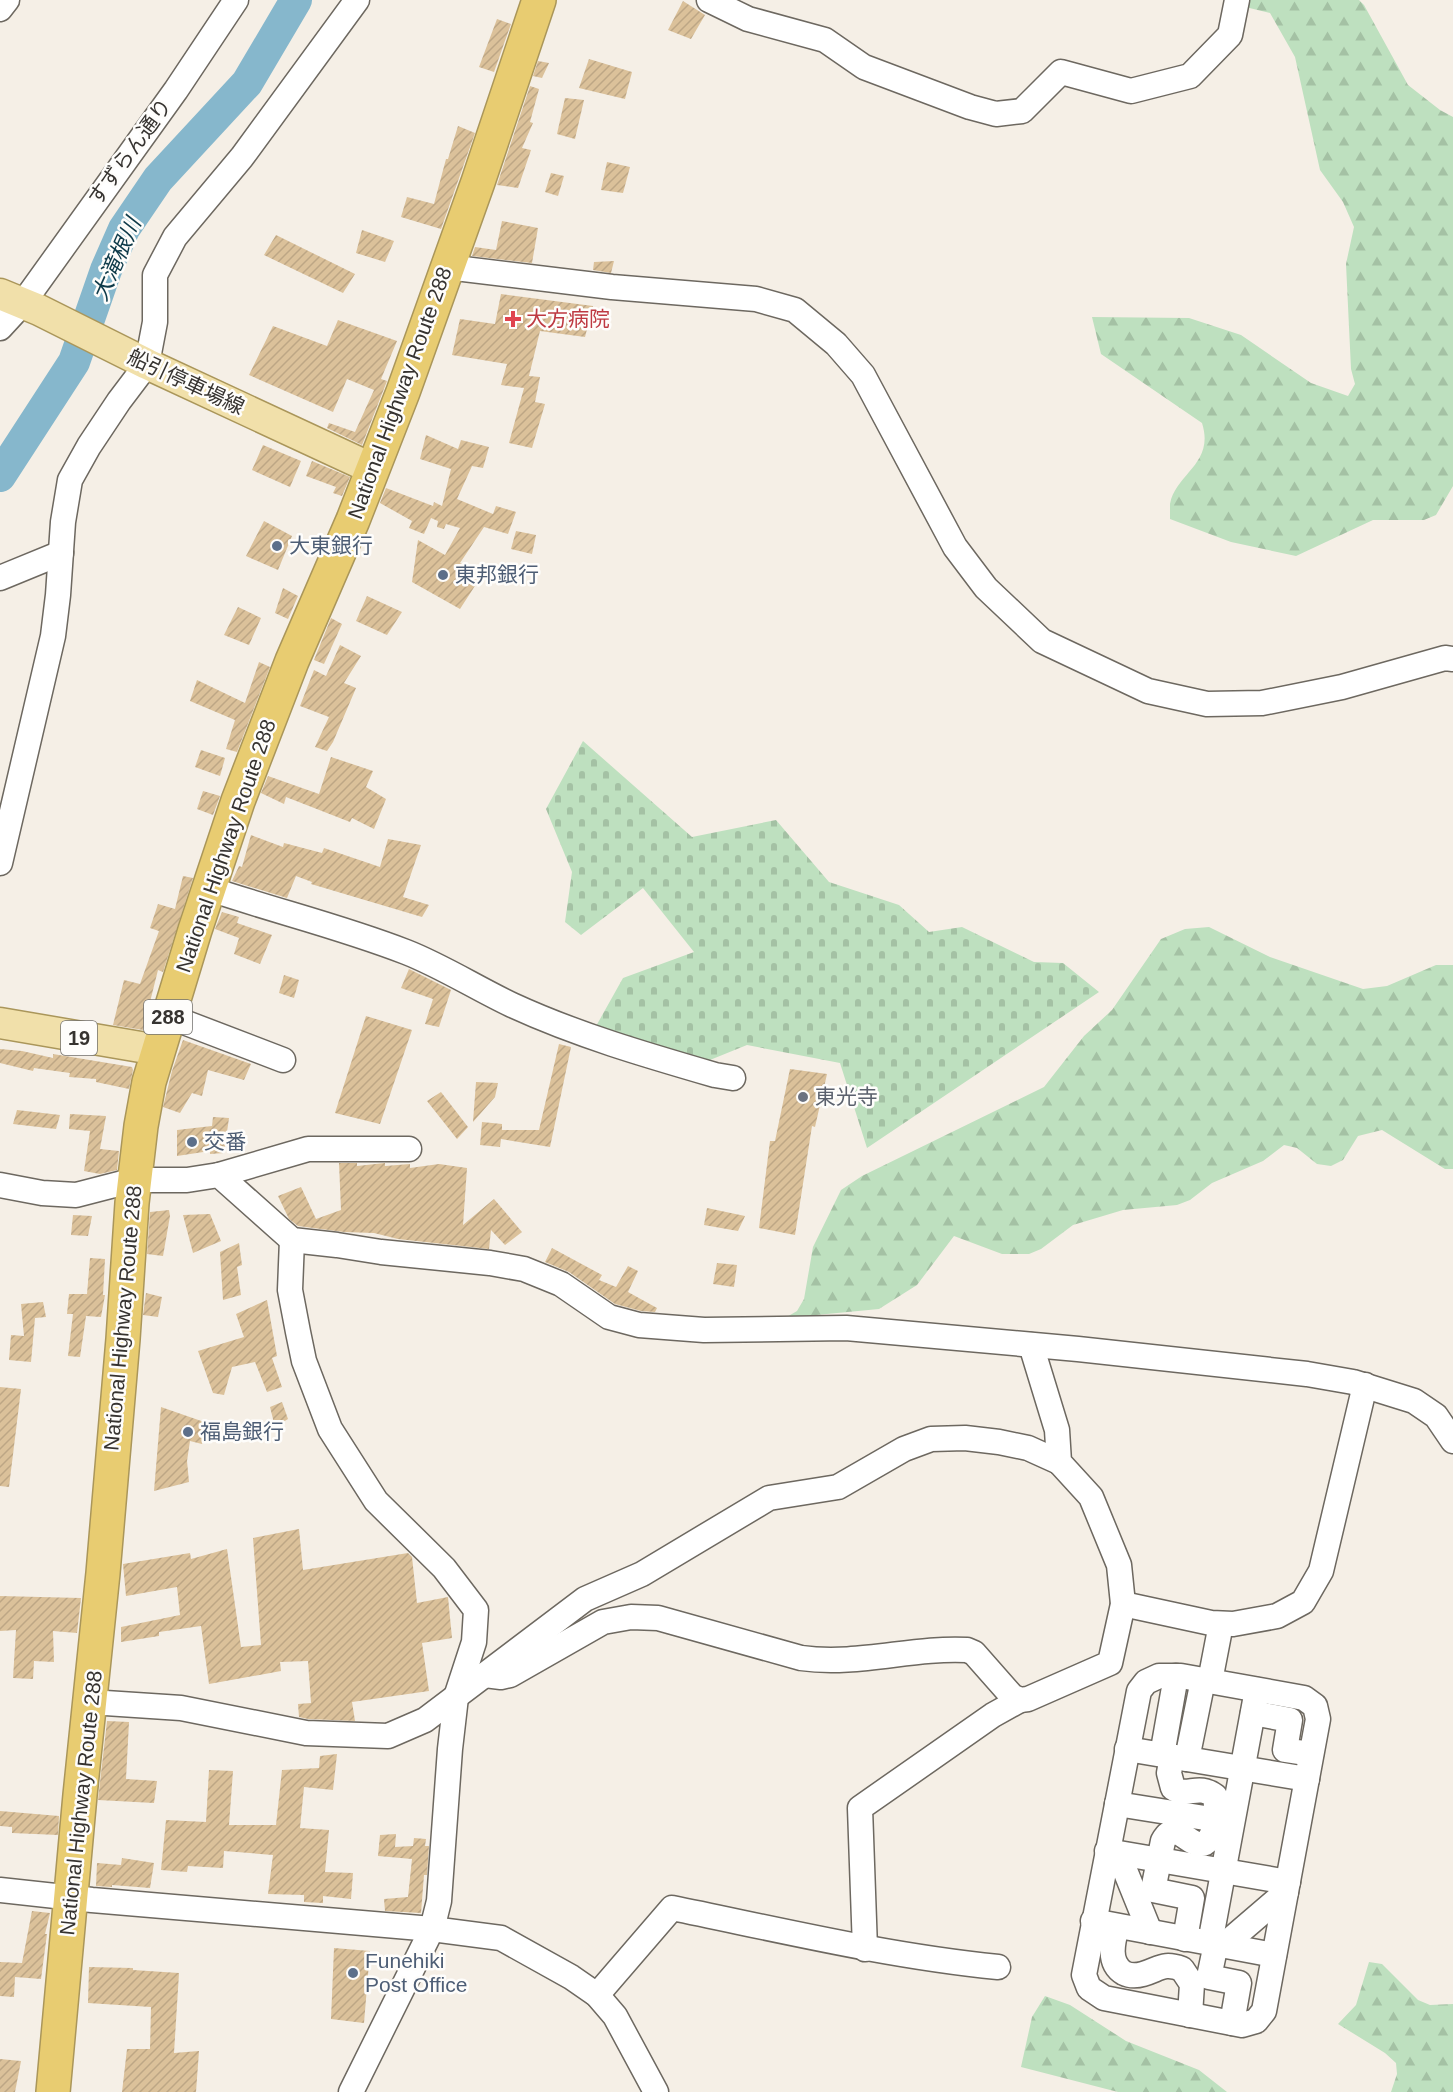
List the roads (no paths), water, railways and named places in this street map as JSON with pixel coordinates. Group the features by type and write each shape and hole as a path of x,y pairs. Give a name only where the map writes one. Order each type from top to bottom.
{"highway":[{"name":"National Highway Route 288","path":"53,2092 123,1339 134,1180 143,1115 158,1050 238,801 269,719 403,392 478,182 539,0"}],"main road":[{"name":"船引停車場線","path":"21,302 373,469"},
{"name":"19","path":"0,1023 158,1050"}],"street":[{"path":"0,9 8,0"},
{"name":"すずらん通り","path":"0,328 176,90 236,0"},
{"path":"0,863 53,636 63,522 70,480 119,401 155,322 155,275 176,237 242,157 357,0"},
{"path":"709,0 748,19 825,40 864,68 970,107 996,114 1022,111 1061,72 1131,91 1190,76 1230,35 1237,0"},
{"path":"447,267 612,287 756,299 795,310 836,344 863,375 956,547 986,588 1042,641 1148,691 1207,704 1262,703 1342,687 1445,658 1453,659"},
{"path":"0,578 62,553"},
{"path":"210,889 263,907 346,930 408,953 513,1005 606,1043 715,1075 733,1078"},
{"path":"168,1016 283,1060"},
{"path":"0,1185 42,1193 75,1195 134,1180 187,1180 219,1175 308,1149 409,1149"},
{"path":"219,1175 292,1240 524,1269 561,1284 609,1317 639,1325 704,1330 846,1328 1307,1374 1365,1385 1414,1401 1436,1416 1453,1441"},
{"path":"292,1240 290,1290 298,1332 304,1361 330,1429 376,1501 444,1568 476,1610 474,1642 456,1697 439,1901 432,1929 351,2092"},
{"path":"1031,1345 1057,1430 1059,1462"},
{"path":"1123,1604 1221,1624 1233,1624 1277,1616 1303,1602 1321,1571 1365,1385"},
{"path":"90,1702 181,1708 306,1733 388,1736 426,1720 585,1599 642,1574 769,1498 838,1487 904,1449 930,1439 965,1438 1028,1448 1059,1462 1091,1497 1119,1565 1123,1604 1110,1663 1028,1699 1020,1700 993,1715 860,1808 865,1949"},
{"path":"485,1675 501,1677 510,1675 603,1622 645,1617 658,1618 814,1660 864,1659 967,1650 974,1653 1012,1696 1020,1700"},
{"path":"1175,1718 1206,1681 1221,1624"},
{"path":"1159,1676 1176,1676 1206,1681 1255,1701 1304,1698 1315,1706 1318,1719 1264,2012 1256,2021 1242,2025 1104,1998 1089,1988 1084,1975 1105,1924 1117,1804 1139,1691 1146,1682 1159,1676"},
{"path":"1176,1676 1174,1756 1169,1773 1173,1788 1178,1792 1193,1789 1209,1791 1215,1796 1224,1821 1224,1871 1216,1945 1209,1977 1239,1983 1232,2024"},
{"path":"1185,1939 1192,1898 1154,1890 1166,1836 1172,1832 1181,1833 1199,1845 1207,1843 1224,1821 1243,1768 1255,1701"},
{"path":"1127,1749 1307,1779"},
{"path":"1117,1804 1224,1821"},
{"path":"1113,1852 1224,1871 1287,1887"},
{"path":"1113,1852 1150,1932"},
{"path":"1216,1945 1287,1887"},
{"path":"0,1890 432,1929 501,1938 571,1977 597,1995 615,2016 656,2092"},
{"path":"597,1995 672,1908 865,1949 955,1963 998,1967"},
{"path":"1105,1924 1274,1955"},
{"path":"1105,1924 1119,1969 1134,1976 1165,1965 1182,1969 1192,1984 1190,2015"}],"waterway":[{"name":"大滝根川","path":"0,476 74,362 106,270 124,229 158,179 247,83 296,0"}],"place":[{"name":"大方病院","path":"513,319"},
{"name":"大東銀行","path":"277,546"},
{"name":"東邦銀行","path":"443,575"},
{"name":"東光寺","path":"803,1097"},
{"name":"交番","path":"192,1142"},
{"name":"福島銀行","path":"188,1432"},
{"name":"Funehiki Post Office","path":"353,1973"}]}
